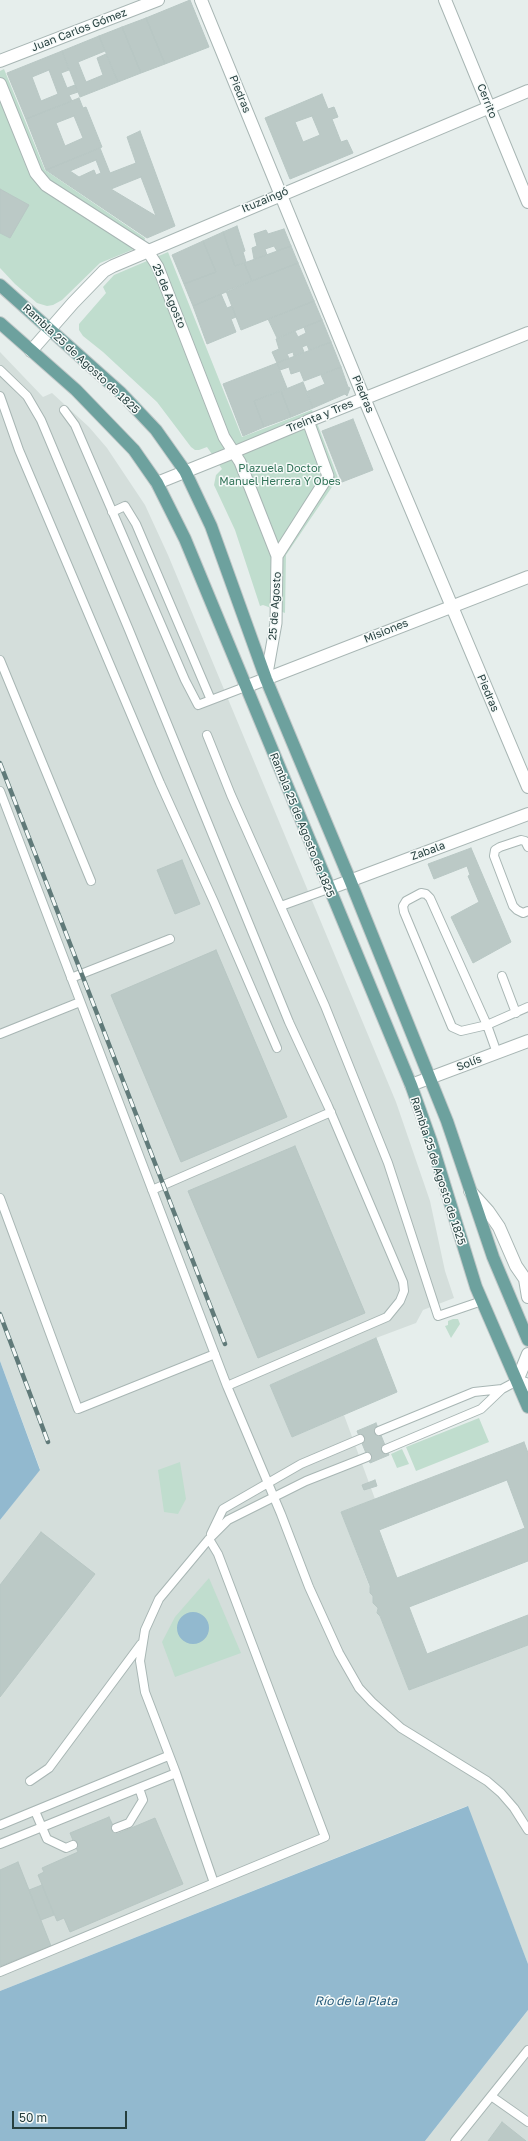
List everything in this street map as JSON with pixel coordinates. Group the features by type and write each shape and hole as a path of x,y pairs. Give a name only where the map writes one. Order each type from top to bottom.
{"main road":[{"name":"Rambla 25 de Agosto de 1825","path":"0,285 121,393 156,430 185,471 211,526 266,679 350,880 447,1121 492,1257 528,1340"},
{"name":"Rambla 25 de Agosto de 1825","path":"0,323 76,390 134,450 157,483 185,539 328,889 411,1085 431,1141 461,1243 482,1301 522,1383 528,1407"}],"street":[{"name":"Juan Carlos Gómez","path":"0,61 158,0"},
{"name":"Piedras","path":"201,0 364,398 528,787"},
{"name":"Cerrito","path":"445,0 528,202"},
{"name":"25 de Agosto","path":"0,84 36,173 46,184 147,250 158,267 224,437 240,462 277,556 276,623 266,679"},
{"name":"Ituzaingó","path":"31,351 49,329 104,271 147,250 528,91"},
{"name":"Treinta y Tres","path":"157,483 364,398 528,333"},
{"name":"25 de Agosto","path":"277,556 328,476 308,421"},
{"name":"Misiones","path":"245,688 451,605 528,577"},
{"name":"Zabala","path":"328,889 528,814"},
{"name":"Solís","path":"411,1085 528,1041"},
{"name":"Rambla 25 de Agosto de 1825","path":"468,1188 494,1219 516,1266 526,1277 528,1297"},
{"path":"522,1383 528,1354"}],"lane":[{"path":"0,370 27,396 41,420 129,630 289,1022 331,1112 403,1282 404,1291 400,1302 387,1317 227,1386"},
{"path":"0,396 19,450 160,783 214,902 277,1048"},
{"path":"64,410 75,424 185,680 198,705 245,688"},
{"path":"112,512 125,506 136,524 211,700"},
{"path":"0,660 91,881"},
{"path":"207,735 231,795 325,1006 388,1163 438,1316 482,1301"},
{"path":"0,791 227,1386 274,1498 309,1587 339,1653 359,1688 372,1702 401,1728 487,1781 510,1803 528,1830"},
{"path":"528,847 525,841 521,840 500,847 495,850 494,856 514,906 517,910 523,913 528,911"},
{"path":"281,906 328,889"},
{"path":"497,1053 487,1025 430,898 426,894 420,893 406,901 403,906 404,912 452,1027 461,1030 487,1025 528,1007"},
{"path":"71,978 170,939"},
{"path":"502,976 516,1013"},
{"path":"0,1034 80,1002"},
{"path":"152,1190 331,1112"},
{"path":"0,1198 78,1409 215,1354"},
{"path":"379,1431 474,1392 502,1389 522,1383"},
{"path":"386,1449 481,1409 502,1389"},
{"path":"209,1538 223,1509 301,1464 360,1439"},
{"path":"214,1883 176,1773 144,1692 140,1669 141,1644 147,1624 159,1599 209,1538 228,1520 306,1481 367,1457"},
{"path":"0,1972 325,1837 218,1554 209,1538"},
{"path":"30,1781 48,1768 141,1644"},
{"path":"0,1825 168,1756"},
{"path":"0,1844 176,1773"},
{"path":"116,1828 129,1823 143,1800 139,1788"},
{"path":"35,1811 47,1839 66,1848 73,1845"},
{"path":"455,2141 528,2050"},
{"path":"491,2096 528,2122"}],"shaded area":[{"path":"0,352 43,397 52,393 89,427 107,448 145,505 168,555 396,1102 430,1201 445,1271 454,1298 423,1310 416,1323 376,1338 270,1385 292,1437 344,1415 375,1499 341,1512 373,1596 373,1603 378,1608 377,1613 380,1616 409,1690 528,1645 528,1964 467,1806 0,1991 0,1520 40,1469 0,1361"},
{"path":"528,2010 528,2141 425,2141"}],"green space":[{"path":"4,69 45,170 145,238 144,245 100,263 62,300 53,305 47,306 37,303 15,284 0,268 0,71"},
{"name":"Plazuela Doctor Manuel Herrera Y Obes","path":"168,252 242,437 312,410 338,478 286,555 285,613 263,605 260,606 235,530 214,485 216,475 222,469 207,447 195,450 191,447 157,402 103,352 83,336 79,330 79,324 106,293 103,287 114,275"},
{"path":"458,1319 460,1324 451,1338 445,1326 448,1325 448,1321"},
{"path":"479,1418 489,1442 416,1471 406,1447"},
{"path":"402,1449 409,1464 397,1468 391,1454"},
{"path":"180,1462 186,1499 178,1514 164,1512 158,1470"},
{"path":"209,1578 241,1653 175,1677 162,1642 175,1617"}],"water":[{"path":"0,1361 40,1470 0,1520"},
{"path":"193,1612 204,1617 209,1628 204,1639 193,1644 182,1639 177,1628 182,1617"},
{"name":"Río de la Plata","path":"468,1806 528,1964 528,2010 425,2141 0,2141 0,1991"}],"building":[{"path":"190,0 209,47 165,64 146,18"},
{"path":"146,18 165,64 141,73 122,27"},
{"path":"122,27 141,73 118,82 99,36"},
{"path":"99,36 105,51 78,62 86,82 103,75 97,58 106,54 118,82 80,97 62,51"},
{"path":"62,51 69,70 61,73 67,88 75,85 78,92 69,95 72,101 26,119 7,73","holes":["49,70 58,94 41,101 32,77"]},
{"path":"322,94 328,109 334,107 338,117 332,119 341,142 347,140 353,153 290,179 265,118","holes":["312,116 320,135 303,142 295,122"]},
{"path":"79,98 83,108 86,107 102,147 46,170 26,119","holes":["74,116 83,138 65,146 56,123"]},
{"path":"140,131 175,226 147,238 46,170 100,148 110,173 136,163 127,137","holes":["96,160 101,173 96,175 94,170 79,177 70,171","141,177 156,216 111,189"]},
{"path":"0,189 29,205 10,238 0,233"},
{"path":"237,226 245,251 243,252 246,262 235,266 223,232"},
{"path":"284,229 291,246 277,251 274,246 265,249 267,255 254,259 252,248 257,246 254,234 266,230 268,234"},
{"path":"223,232 235,266 244,263 252,281 193,306 184,284 216,272 203,241"},
{"path":"203,241 216,272 184,284 172,255"},
{"path":"291,246 298,263 252,281 244,263"},
{"path":"298,263 314,301 241,330 226,291"},
{"path":"221,294 227,308 232,306 236,317 231,319 236,332 207,344 193,306"},
{"path":"314,301 322,320 277,338 268,319"},
{"path":"322,320 331,342 309,350 307,345 302,347 304,352 294,356 293,352 287,354 289,358 277,363 272,352 279,349 276,339 295,331 298,337 306,333 304,327"},
{"path":"331,342 341,367 304,381 300,371 291,374 289,367 280,370 277,363"},
{"path":"277,363 287,388 254,401 264,427 243,436 223,384"},
{"path":"341,367 348,387 350,388 347,396 345,394 313,408 306,392 325,384 321,375"},
{"path":"303,382 313,408 291,417 281,391"},
{"path":"281,391 291,417 264,427 254,401"},
{"path":"353,419 373,470 342,482 322,431"},
{"path":"471,848 511,942 473,963 451,917 479,902 468,876 470,875 467,866 434,879 428,864"},
{"path":"182,860 200,904 175,914 157,870"},
{"path":"216,950 287,1117 181,1162 111,995"},
{"path":"295,1146 365,1313 258,1358 188,1191"},
{"path":"376,1338 397,1392 292,1437 270,1385"},
{"path":"376,1423 389,1455 370,1463 357,1431"},
{"path":"524,1442 528,1453 528,1561 409,1607 427,1654 528,1615 528,1645 409,1690 380,1616 377,1613 378,1608 373,1603 373,1596 370,1593 370,1586 341,1512","holes":["507,1480 525,1528 397,1578 379,1530"]},
{"path":"375,1480 377,1486 364,1490 362,1485"},
{"path":"41,1532 95,1574 0,1697 0,1585"},
{"path":"109,1817 117,1834 155,1818 183,1884 70,1932 64,1918 57,1921 38,1875 44,1872 42,1868 78,1852 70,1833"},
{"path":"18,1862 51,1946 0,1966 0,1870"},
{"path":"42,1885 54,1915 41,1920 29,1890"},
{"path":"502,2122 526,2141 488,2141"}],"railway":[{"path":"0,763 225,1344"},
{"path":"0,1314 48,1442"}]}
